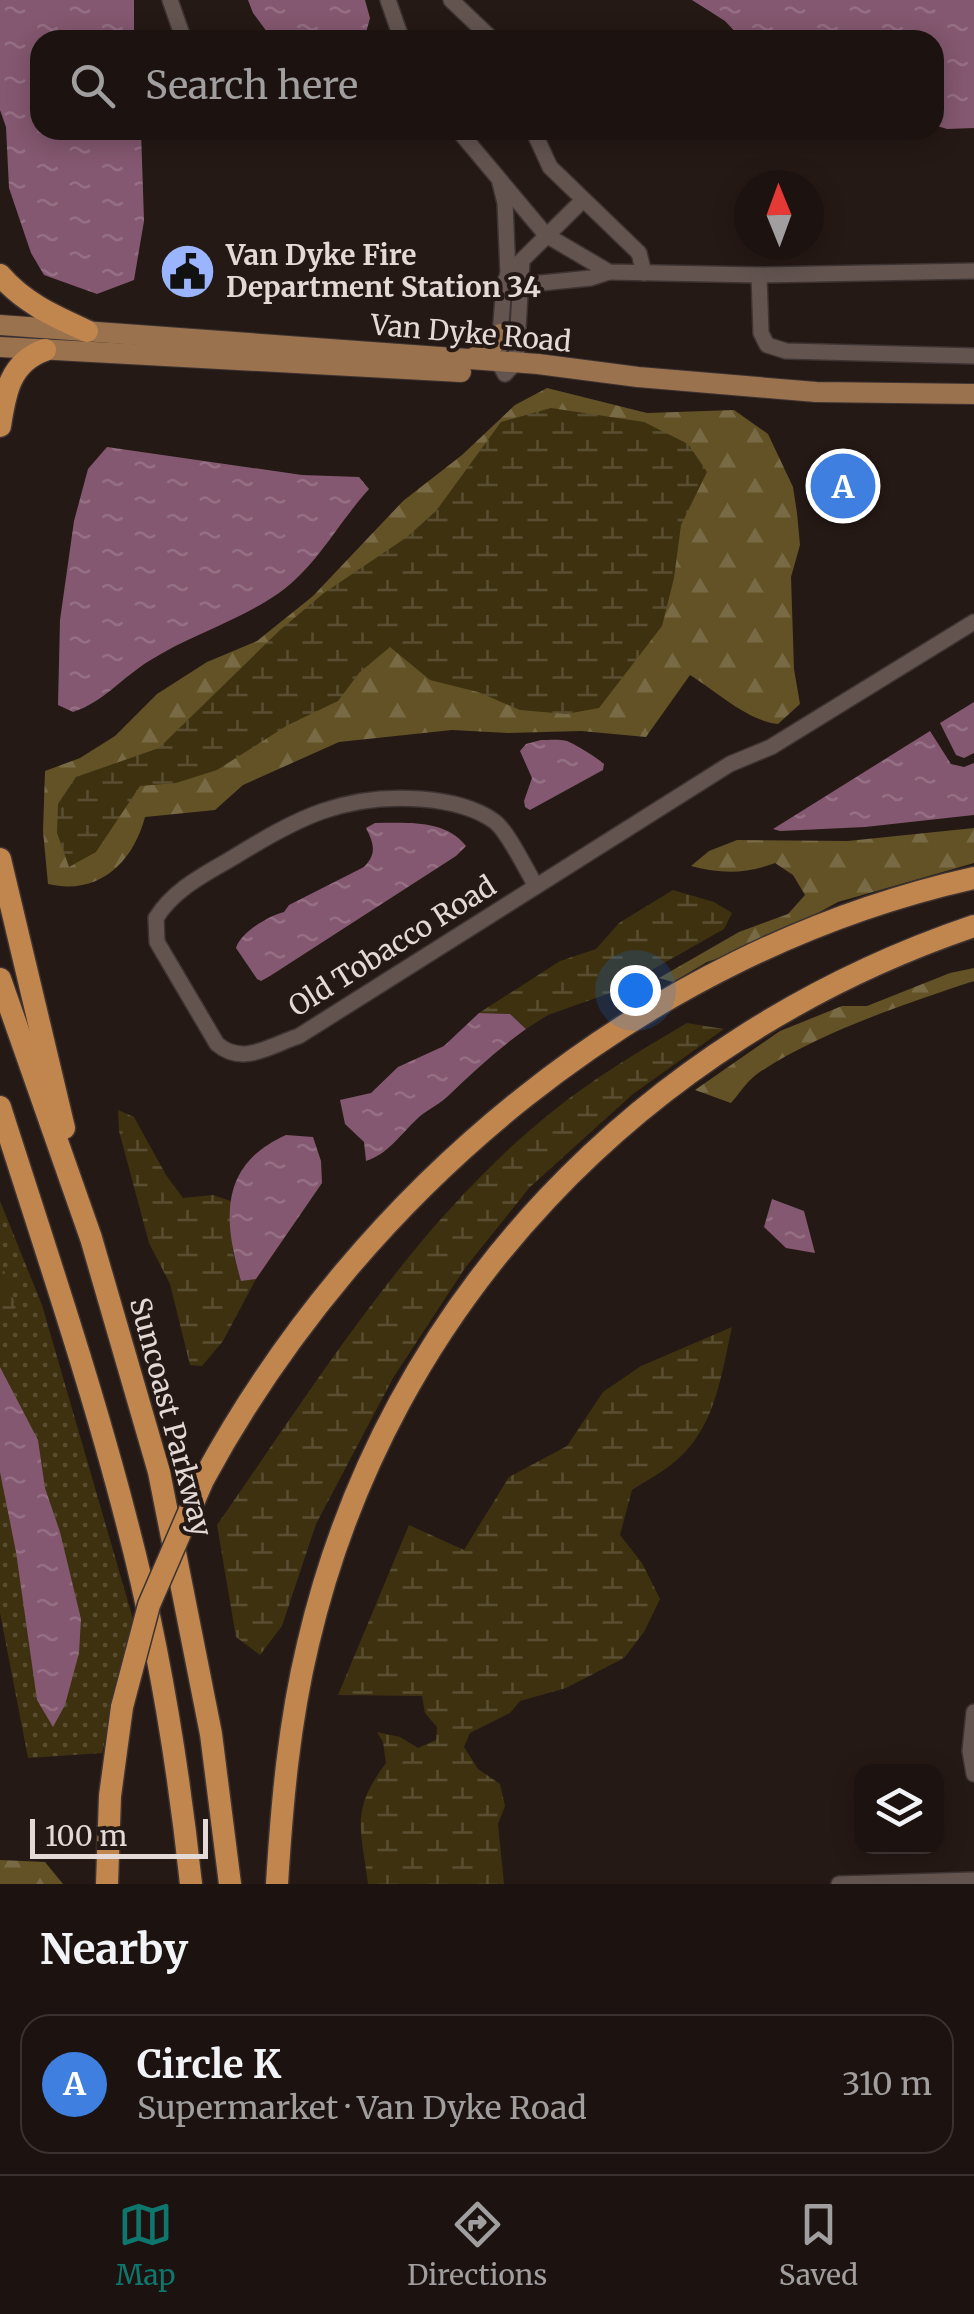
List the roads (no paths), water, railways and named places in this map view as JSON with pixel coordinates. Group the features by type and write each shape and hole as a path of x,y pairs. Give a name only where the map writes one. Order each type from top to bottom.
{"highway":[{"path":"0,275 42,310 86,331"},
{"path":"0,426 11,378 20,364 45,350"},
{"path":"0,362 4,397"},
{"path":"0,859 90,1238"},
{"path":"107,1884 110,1796 122,1706 149,1605 203,1480 239,1416 322,1300 406,1204 517,1104 614,1033 741,960 861,910 974,878"},
{"path":"276,1884 297,1692 335,1550 370,1464 411,1383 489,1264 592,1153 702,1061 831,984 974,926"},
{"name":"Suncoast Parkway","path":"0,979 124,1344 163,1490 211,1734 230,1884"},
{"path":"0,1107 102,1431 139,1572 174,1751 191,1884"},
{"path":"0,1150 56,1281"}],"main road":[{"name":"Van Dyke Road","path":"0,325 471,359 506,366"},
{"path":"471,359 490,349 500,334"},
{"name":"Van Dyke Road","path":"0,347 506,366 816,392 974,394"}],"street":[{"path":"170,0 180,30"},
{"path":"388,0 398,30"},
{"path":"452,0 483,30"},
{"path":"466,140 546,234 609,272"},
{"path":"538,140 550,166 638,253 644,273"},
{"path":"499,179 514,279 506,366"},
{"path":"514,279 522,261 582,201"},
{"path":"506,366 500,334 504,284 514,279 590,278 609,272 759,275 974,271"},
{"path":"759,275 760,333 767,345 786,351 974,356"},
{"name":"Old Tobacco Road","path":"536,886 496,822 450,801 392,796 347,802 290,824 177,892 156,918 157,942 216,1044 228,1053 240,1057 298,1036 730,764 770,747 974,622"},
{"path":"974,1712 970,1751 974,1774"},
{"path":"839,1884 974,1880"}],"water":[{"path":"0,0 134,0 134,30 30,30 30,140 141,140 144,221 134,280 97,294 44,275 31,253 9,188 6,127 0,110"},
{"path":"248,0 365,0 370,18 367,30 266,30"},
{"path":"692,0 974,0 974,128 944,128 944,30 734,30"},
{"path":"107,447 302,475 359,477 369,489 316,557 279,593 139,667 93,702 73,712 58,705 60,620 74,521 88,469"},
{"path":"974,702 974,753 964,758 956,755 940,723"},
{"path":"930,731 951,764 964,767 974,763 974,815 865,827 773,829"},
{"path":"567,741 604,764 603,770 530,810 524,801 532,778 520,751 526,744"},
{"path":"375,823 436,827 466,846 270,976 257,979 236,948 239,942 289,905 364,867 373,849 366,828"},
{"path":"479,1013 510,1014 526,1029 419,1117 387,1149 366,1161 364,1142 345,1124 340,1100 371,1093 398,1067 444,1046"},
{"path":"286,1135 313,1137 321,1161 322,1183 256,1279 241,1281 231,1236 232,1196 248,1162"},
{"path":"772,1199 804,1211 815,1253 786,1248 764,1227"},
{"path":"0,1367 38,1440 45,1488 81,1619 79,1653 65,1705 53,1727 37,1700 0,1472"}],"place":[{"name":"Van Dyke Fire Department Station 34","path":"187,271"},
{"name":"Circle K","path":"843,486"}]}
